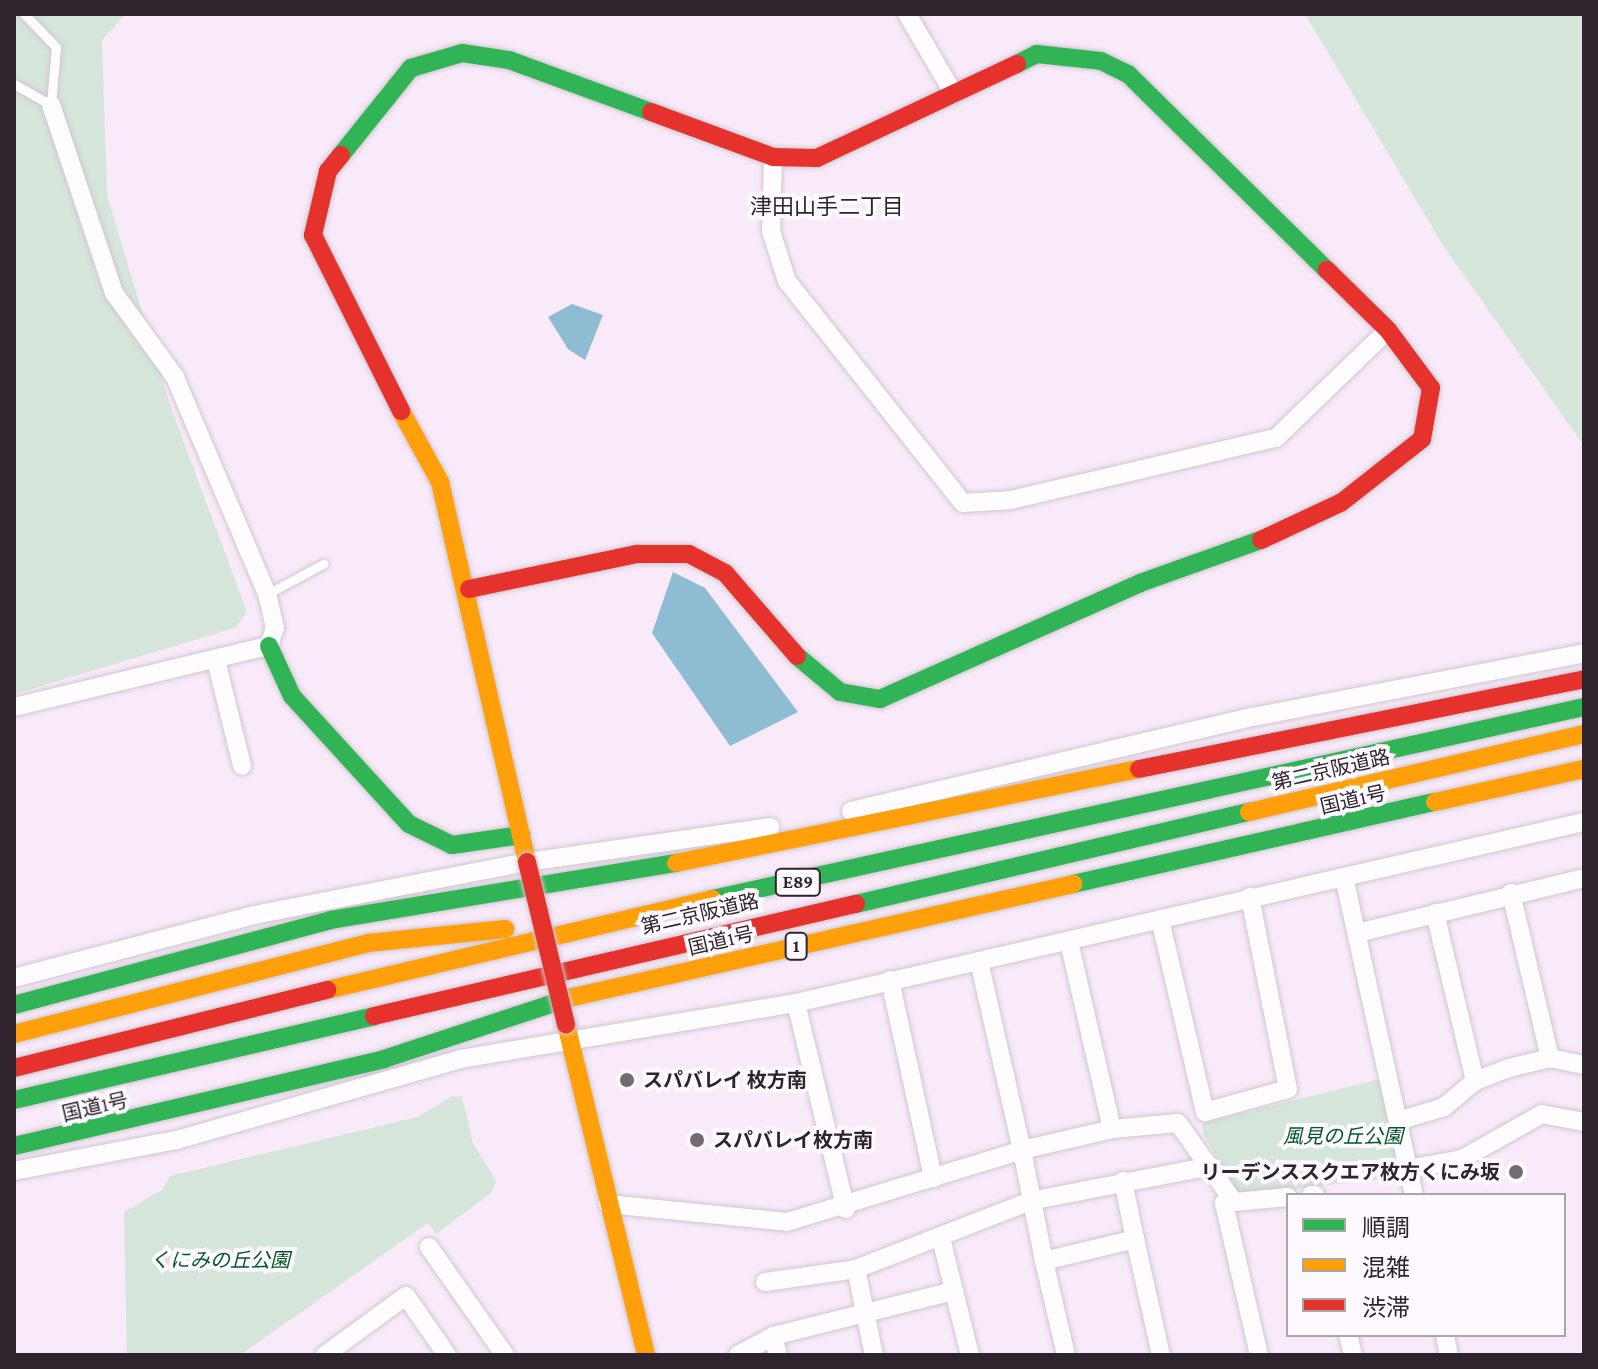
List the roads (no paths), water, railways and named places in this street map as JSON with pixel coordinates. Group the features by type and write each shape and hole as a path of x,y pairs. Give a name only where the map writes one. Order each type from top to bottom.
{"main road":[{"path":"469,589 637,554 689,554 725,573 811,672 840,692 880,699 1140,583 1294,529 1398,463 1422,439 1431,388 1388,330 1128,74 1101,61 1037,54 846,150 773,157 509,60 462,53 411,68 328,171 313,235 323,266 421,436 469,589 527,862 646,1355"},
{"path":"269,646 292,696 409,824 452,845 521,835"},
{"path":"14,1005 331,920 557,887 1584,679"},
{"name":"第二京阪道路","path":"14,1068 626,916 985,844 1584,707"},
{"name":"第二京阪道路","path":"14,1100 660,946 1584,734"},
{"name":"国道1号","path":"14,1146 384,1059 583,994 1584,769"},
{"path":"14,1034 368,943 626,916"},
{"path":"14,1124 398,1034 660,946"}],"street":[{"path":"907,14 954,94"},
{"path":"14,707 269,646 275,628 267,594 175,377 114,293 51,105"},
{"path":"773,157 771,231 787,281 963,503 1011,500 1276,438 1388,330"},
{"path":"14,978 254,915 527,862 759,829 1253,717 1584,653"},
{"path":"216,660 242,766"},
{"path":"14,1171 177,1140 461,1059 571,1045 796,1003 1584,822"},
{"path":"1344,877 1414,1193"},
{"path":"1357,933 1511,893 1584,878"},
{"path":"1511,893 1550,1058"},
{"path":"1160,919 1205,1112 1288,1089 1250,897"},
{"path":"1435,913 1475,1081"},
{"path":"1069,941 1112,1129"},
{"path":"979,961 1066,1355"},
{"path":"890,980 933,1178"},
{"path":"796,1003 846,1209"},
{"path":"1398,1121 1444,1107 1475,1081 1550,1058 1584,1065"},
{"path":"1408,1169 1462,1159 1542,1114 1584,1122"},
{"path":"608,1204 787,1222 846,1209 1022,1150 1112,1129 1178,1123 1234,1202"},
{"path":"765,1282 856,1269 1030,1201 1211,1166"},
{"path":"1123,1181 1161,1355"},
{"path":"1259,1355 1224,1203 1286,1197"},
{"path":"941,1238 970,1355"},
{"path":"1044,1261 1135,1239"},
{"path":"429,1247 505,1355"},
{"path":"856,1269 874,1355"},
{"path":"738,1355 773,1336 954,1291"},
{"path":"325,1355 351,1348 406,1296 447,1355"},
{"path":"773,1336 778,1355"}],"lane":[{"path":"14,84 51,105 56,47 24,14"},
{"path":"267,594 323,564"}],"water":[{"path":"572,304 603,315 585,360 568,349 548,317"},
{"path":"673,572 705,588 798,712 730,746 652,633"}],"place":[{"name":"スパバレイ 枚方南","path":"627,1080"},
{"name":"スパバレイ枚方南","path":"697,1140"},
{"name":"リーデンススクエア枚方くにみ坂","path":"1516,1172"}],"district":[{"name":"津田山手二丁目","path":"827,207"}],"park label":[{"name":"風見の丘公園","path":"1343,1136"},
{"name":"くにみの丘公園","path":"220,1260"}]}
